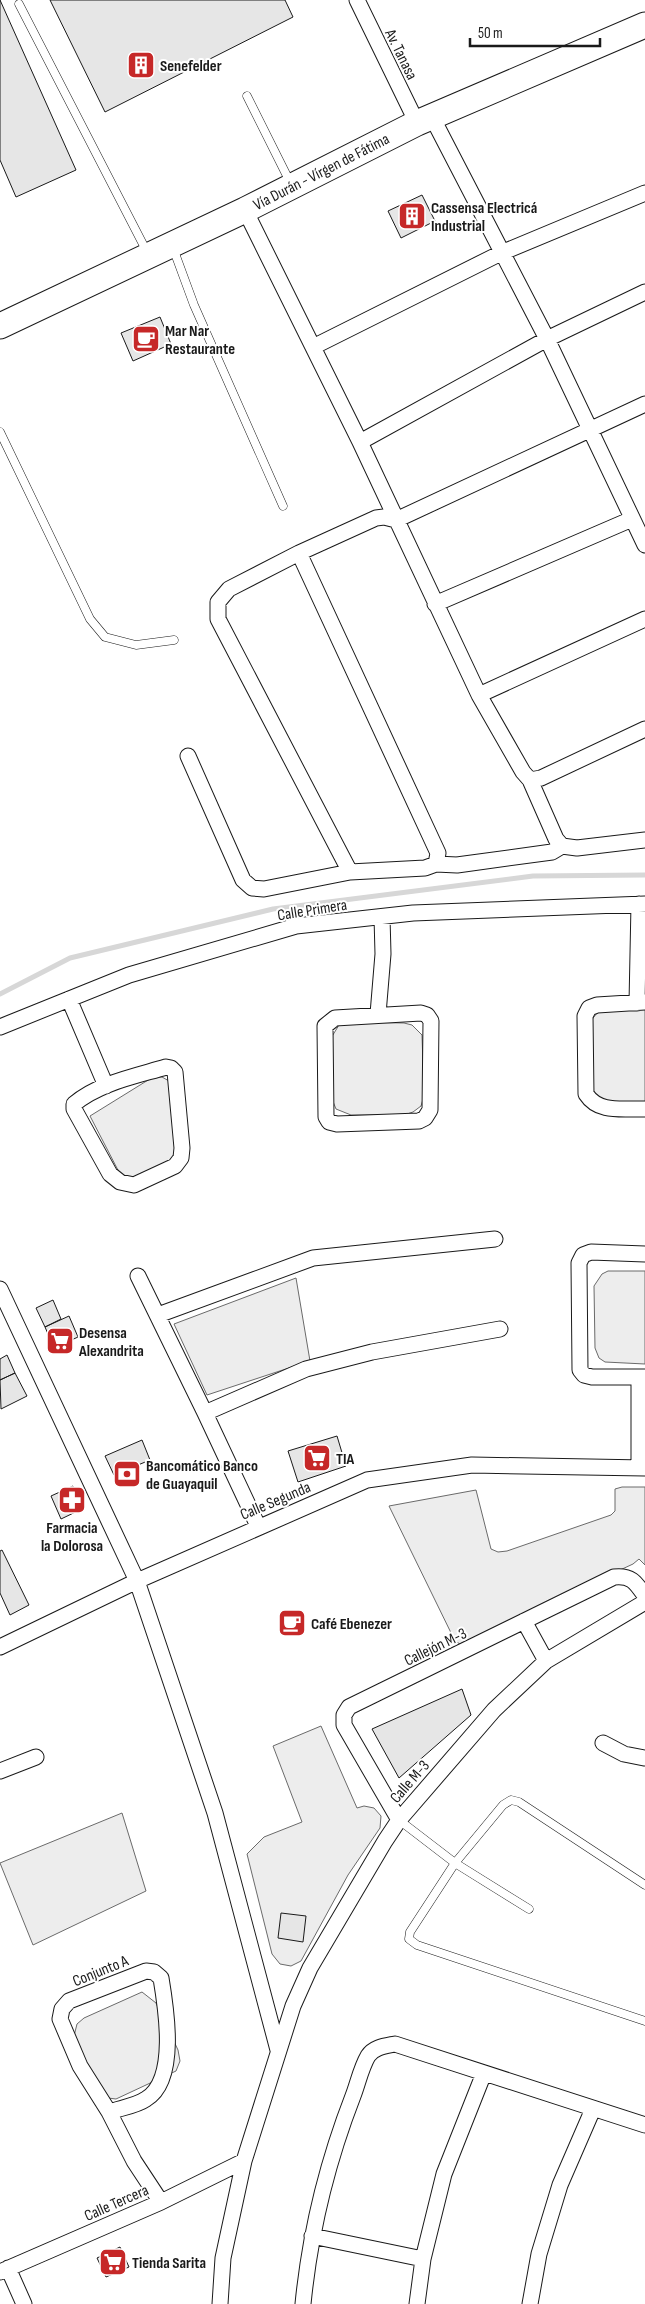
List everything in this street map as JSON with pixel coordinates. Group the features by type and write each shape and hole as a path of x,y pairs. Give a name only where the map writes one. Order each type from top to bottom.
{"main road":[{"name":"Vía Durán - Vírgen de Fátima","path":"0,326 148,254 245,210 424,120 645,25"}],"street":[{"name":"Av. Tanasa","path":"357,0 501,253 546,339 645,545"},
{"path":"313,347 501,253 645,193"},
{"path":"245,210 360,442 479,695 522,772 530,780 556,839 562,846"},
{"path":"360,442 546,339 645,292"},
{"path":"350,872 218,618 218,602 229,589 299,552 376,518 384,517 396,520 645,404"},
{"path":"435,604 632,520"},
{"path":"299,552 438,853 436,864"},
{"path":"479,695 645,619"},
{"path":"530,780 541,778 645,729"},
{"path":"188,756 243,880 252,888 264,889 350,872 424,868 436,864 457,865 552,852 562,846 578,848 645,840"},
{"path":"642,904 641,1002 597,1005 589,1008 585,1016 586,1094 592,1103 602,1108 645,1109"},
{"name":"Calle Primera","path":"0,1027 129,975 296,926 413,913 642,904"},
{"path":"378,1014 384,954 382,917"},
{"path":"69,999 106,1086"},
{"path":"421,1013 427,1015 431,1021 430,1110 425,1118 419,1121 337,1124 330,1122 326,1117 325,1026 335,1018 378,1014 421,1013"},
{"path":"166,1066 171,1068 174,1072 182,1148 181,1158 175,1166 134,1184 120,1182 110,1174 74,1109 74,1104 82,1098 106,1086 166,1066"},
{"path":"158,1314 313,1258 495,1239"},
{"path":"642,1468 642,1377 592,1377 584,1375 580,1370 579,1262 583,1255 591,1252 645,1254"},
{"path":"138,1276 158,1314 258,1526"},
{"path":"0,1289 136,1581 215,1813 278,2050"},
{"path":"205,1413 306,1369 372,1352 500,1329"},
{"name":"Calle Segunda","path":"0,1647 136,1581 258,1526 367,1480 472,1465 642,1468"},
{"name":"Callejón M-3","path":"398,1820 344,1725 344,1716 349,1707 614,1577 625,1576 633,1579 645,1596"},
{"name":"Calle M-3","path":"220,2304 223,2258 244,2161 293,2006 310,1968 398,1820 494,1710 546,1660 645,1602"},
{"path":"524,1621 546,1660"},
{"path":"603,1743 624,1754 644,1759"},
{"path":"0,1771 36,1757"},
{"name":"Conjunto A","path":"109,2112 147,2099 160,2084 167,2055 168,2024 161,1978 154,1972 146,1971 69,2001 62,2009 60,2019 80,2066 109,2112 134,2161 161,2202"},
{"path":"303,2304 312,2236 342,2123 368,2055 378,2047 395,2044 645,2126"},
{"path":"417,2304 423,2259 444,2174 484,2073"},
{"path":"530,2304 539,2254 560,2186 593,2109"},
{"name":"Calle Tercera","path":"4,2270 161,2202 244,2161"},
{"path":"312,2236 423,2259"},
{"path":"4,2270 24,2304"}],"lane":[{"path":"19,4 148,254"},
{"path":"247,96 292,186"},
{"path":"172,243 194,305 284,506"},
{"path":"0,432 90,619 105,637 136,644 174,640"},
{"path":"645,1885 520,1802 511,1800 503,1805 455,1863 410,1932 409,1939 417,1945 645,2021"},
{"path":"398,1820 455,1863 529,1909"}],"shaded area":[{"path":"645,1009 645,1102 610,1102 595,1096 591,1086 590,1024 593,1018 598,1012"},
{"path":"345,1022 404,1023 412,1025 422,1035 424,1096 421,1106 413,1112 404,1115 351,1115 336,1109 332,1099 331,1038 339,1025"},
{"path":"153,1077 162,1077 169,1081 177,1157 130,1179 120,1174 90,1116"},
{"path":"608,1271 645,1271 645,1364 605,1362 599,1358 595,1348 594,1286 602,1274"},
{"path":"296,1278 310,1361 207,1395 174,1324"},
{"path":"622,1487 645,1487 645,1565 639,1559 633,1564 460,1644 455,1641 389,1506 476,1490 491,1549 498,1552 507,1551 611,1515 615,1511 615,1489"},
{"path":"321,1726 357,1808 364,1806 374,1808 381,1816 380,1828 348,1875 301,1961 291,1966 280,1964 272,1954 247,1854 264,1837 302,1822 273,1746"},
{"path":"122,1813 146,1891 33,1945 0,1863"},
{"path":"142,1992 156,2003 178,2050 180,2061 176,2071 116,2099 108,2098 96,2092 74,2036 77,2024 84,2018"}],"building":[{"path":"0,0 76,170 16,197 0,160"},
{"name":"Senefelder","path":"50,0 285,0 293,17 105,112"},
{"name":"Cassensa Electricá Industrial","path":"422,195 435,221 401,238 388,211"},
{"name":"Mar Nar Restaurante","path":"160,317 171,344 133,361 121,333"},
{"path":"53,1300 61,1319 45,1327 36,1308"},
{"path":"69,1316 78,1337 54,1348 45,1327"},
{"path":"7,1355 15,1373 0,1380 0,1359"},
{"path":"15,1373 27,1396 1,1409 0,1380"},
{"name":"TIA","path":"337,1436 346,1466 298,1482 288,1451"},
{"path":"142,1440 150,1460 114,1475 105,1456"},
{"path":"73,1486 84,1508 61,1519 51,1496"},
{"path":"2,1550 29,1605 10,1615 0,1593 0,1551"},
{"path":"462,1689 471,1715 399,1778 372,1729"},
{"path":"281,1913 306,1916 303,1942 278,1938"},
{"name":"Tienda Sarita","path":"120,2247 129,2267 106,2277 97,2258"}],"waterway":[{"path":"0,994 70,958 273,909 533,876 645,875"}],"place":[{"name":"Senefelder","path":"141,65"},
{"name":"Cassensa Electricá Industrial","path":"412,216"},
{"name":"Mar Nar Restaurante","path":"146,339"},
{"name":"Desensa Alexandrita","path":"60,1341"},
{"name":"TIA","path":"317,1458"},
{"name":"Bancomático Banco de Guayaquil","path":"127,1474"},
{"name":"Farmacia la Dolorosa","path":"72,1500"},
{"name":"Café Ebenezer","path":"292,1623"},
{"name":"Tienda Sarita","path":"113,2262"}]}
